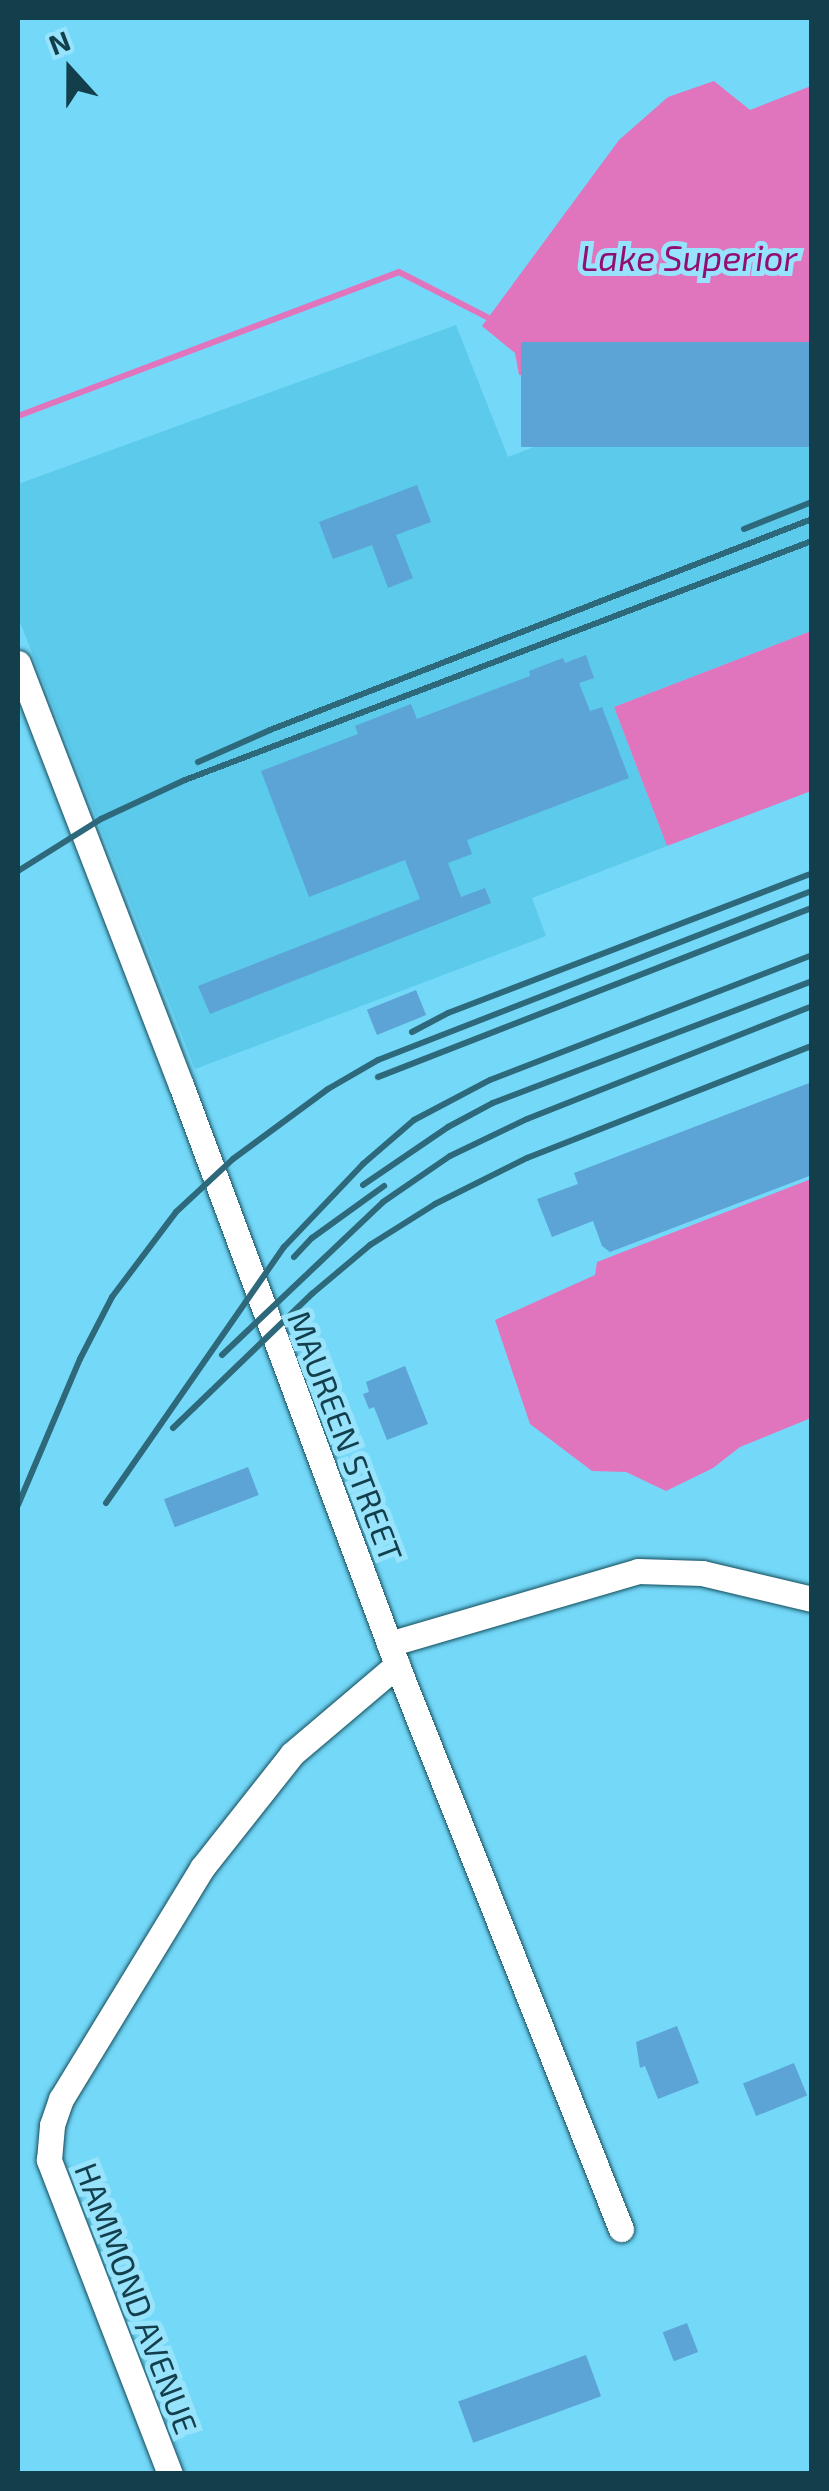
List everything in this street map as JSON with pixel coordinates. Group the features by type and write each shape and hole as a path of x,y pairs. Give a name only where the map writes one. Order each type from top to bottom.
{"street":[{"name":"MAUREEN STREET","path":"18,662 181,1085 393,1655 620,2229"},
{"path":"393,1655 638,1571 702,1573 812,1598"},
{"name":"HAMMOND AVENUE","path":"170,2474 49,2160 52,2125 61,2098 202,1868 292,1754 393,1655"}],"shaded area":[{"path":"456,325 508,457 811,341 811,631 614,707 667,846 532,898 546,936 195,1069 18,617 18,484"}],"water":[{"name":"Lake Superior","path":"714,81 750,110 811,86 811,341 558,438 534,376 519,375 515,353 482,326 619,140 668,97"},
{"path":"811,631 811,791 667,846 614,707"},
{"path":"811,1179 811,1418 740,1447 713,1468 666,1491 626,1472 592,1471 530,1424 495,1320 595,1275 597,1262"}],"building":[{"path":"521,342 812,342 812,447 521,447"},
{"path":"417,485 431,522 396,535 413,578 388,588 372,545 333,559 319,522"},
{"path":"586,655 594,678 579,683 590,711 602,707 629,778 467,840 472,854 448,863 461,897 485,888 491,903 210,1014 198,986 420,899 405,860 309,897 261,771 358,734 355,726 411,704 417,719 530,676 529,671 563,658 565,663"},
{"path":"416,990 426,1015 377,1035 367,1010"},
{"path":"812,1082 812,1175 610,1252 602,1246 593,1221 552,1237 537,1199 578,1184 574,1173"},
{"path":"405,1366 428,1424 387,1440 374,1407 369,1409 363,1394 369,1392 366,1382"},
{"path":"248,1467 259,1495 175,1527 164,1499"},
{"path":"677,2026 699,2083 658,2099 645,2066 640,2068 636,2042"},
{"path":"794,2063 807,2095 756,2116 743,2084"},
{"path":"687,2323 698,2352 674,2361 663,2332"},
{"path":"586,2355 601,2396 473,2443 458,2402"}],"waterway":[{"path":"18,416 399,272 487,317"}],"railway":[{"path":"744,529 812,502"},
{"path":"198,762 270,730 812,519"},
{"path":"18,871 101,819 185,780 812,541"},
{"path":"412,1032 448,1013 812,873"},
{"path":"18,1505 80,1359 112,1297 176,1212 233,1159 328,1089 378,1060 812,891"},
{"path":"378,1077 812,908"},
{"path":"106,1503 284,1247 363,1164 414,1120 490,1080 812,955"},
{"path":"363,1185 448,1127 493,1103 812,981"},
{"path":"222,1355 383,1202 450,1156 527,1119 812,1006"},
{"path":"173,1428 313,1293 370,1245 435,1204 527,1158 812,1046"},
{"path":"294,1257 312,1238 384,1186"}]}
